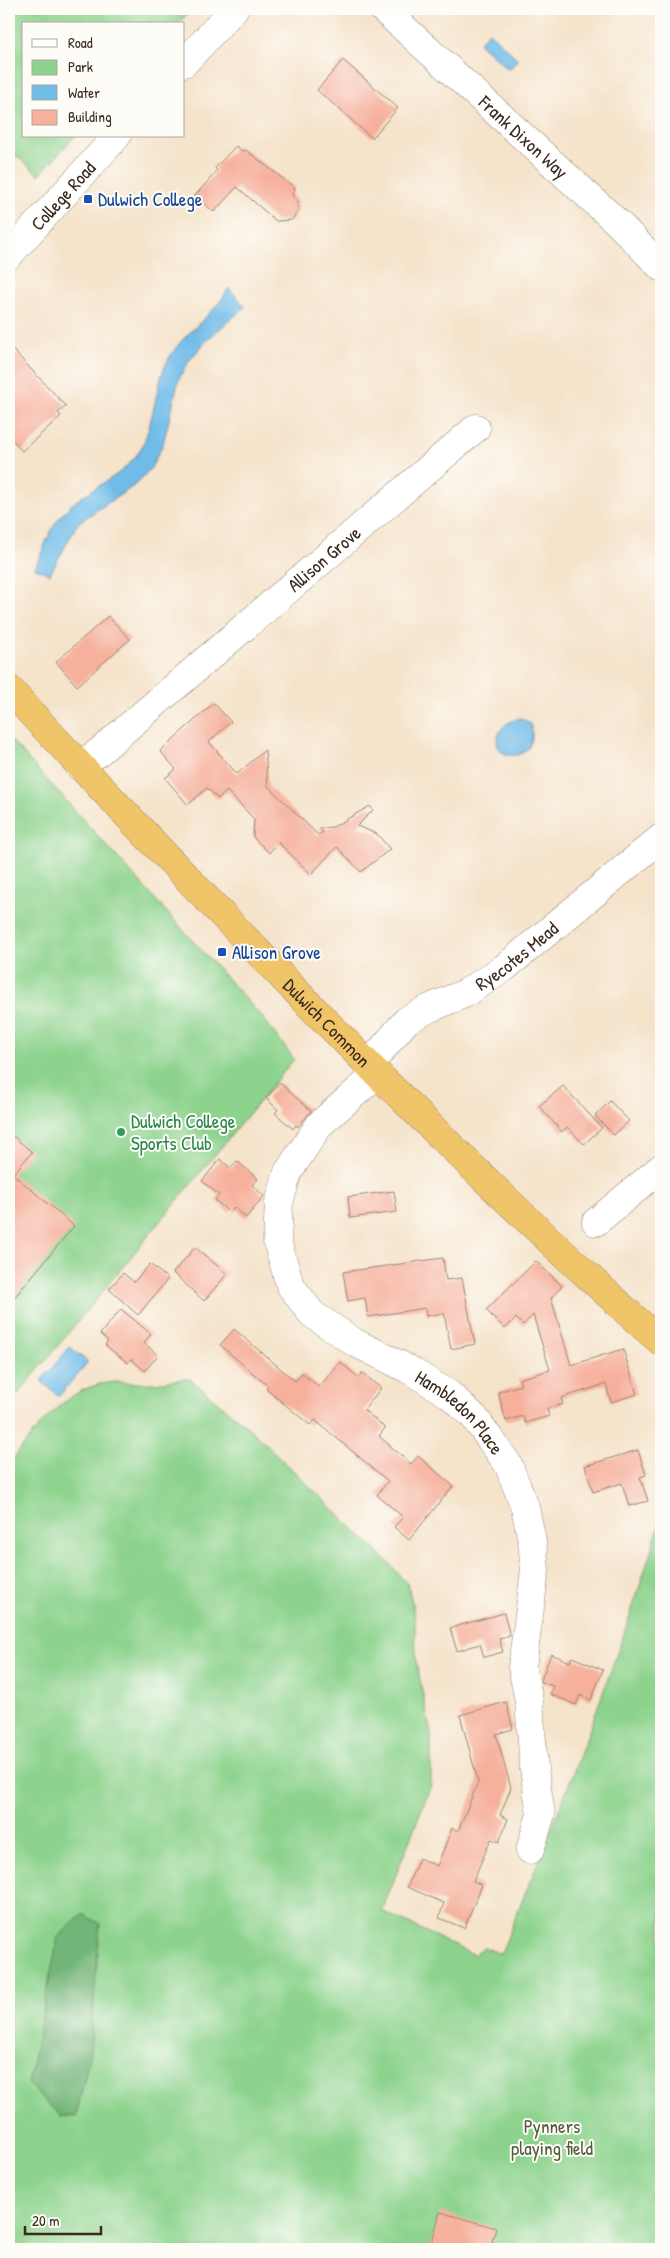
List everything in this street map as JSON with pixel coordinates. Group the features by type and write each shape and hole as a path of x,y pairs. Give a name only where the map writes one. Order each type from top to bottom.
{"highway":[{"name":"Dulwich Common","path":"9,689 79,766 372,1070 560,1251 661,1342"}],"street":[{"path":"185,62 234,9"},
{"name":"Frank Dixon Way","path":"383,9 618,223 661,267"},
{"name":"College Road","path":"9,255 115,138"},
{"name":"Allison Grove","path":"79,766 107,745 476,428"},
{"name":"Ryecotes Mead","path":"372,1070 407,1020 466,993 504,968 661,838"},
{"name":"Hambledon Place","path":"372,1070 320,1124 288,1172 278,1203 277,1241 290,1285 312,1314 354,1342 408,1369 450,1395 474,1417 508,1464 525,1508 536,1570 522,1667 528,1701 534,1769 541,1814 530,1850"},
{"path":"596,1222 661,1168"}],"green space":[{"path":"9,9 192,9 180,22 22,22 22,138 73,138 39,175 9,150"},
{"name":"Dulwich College Sports Club","path":"9,738 262,1017 294,1059 9,1405"},
{"name":"Pynners playing field","path":"190,1379 250,1429 386,1560 408,1585 415,1617 416,1661 431,1734 431,1785 382,1911 474,1955 484,1947 501,1954 589,1732 661,1519 661,2249 9,2249 9,1465 50,1414 76,1394 90,1387 106,1383 151,1383"},
{"path":"83,1914 100,1924 90,2053 76,2117 60,2116 28,2084 58,1937"}],"water":[{"path":"489,32 518,59 509,70 479,43"},
{"path":"229,288 245,307 209,338 189,361 179,379 163,444 151,468 135,485 78,523 50,574 35,568 48,537 61,515 84,495 121,471 136,456 142,447 150,424 159,383 168,360 174,350 223,298"},
{"path":"520,718 530,723 532,736 529,746 523,752 516,755 508,755 501,752 498,746 499,733 506,724"},
{"path":"70,1347 88,1362 59,1396 41,1381"}],"building":[{"path":"343,60 398,108 372,138 317,90"},
{"path":"236,146 242,151 246,150 295,188 292,195 298,202 298,211 292,220 276,221 237,187 214,212 204,204 191,200 217,171 215,168"},
{"path":"9,346 66,406 58,413 61,416 22,451 9,436"},
{"path":"108,616 130,639 77,686 56,662"},
{"path":"214,703 231,722 209,742 237,774 265,750 268,786 318,835 323,832 319,828 333,827 370,806 373,810 357,826 377,834 390,849 361,872 337,847 311,874 278,842 269,853 253,837 254,819 227,791 218,799 207,788 188,805 165,778 176,769 160,751"},
{"path":"280,1083 311,1111 298,1127 296,1125 293,1129 275,1113 278,1110 266,1098"},
{"path":"563,1086 602,1128 584,1144 567,1127 562,1132 539,1106"},
{"path":"610,1101 629,1121 614,1135 595,1116"},
{"path":"9,1133 32,1152 13,1174 74,1226 9,1304"},
{"path":"220,1159 231,1168 237,1161 258,1179 252,1185 264,1196 246,1218 234,1207 229,1212 215,1200 219,1195 202,1181"},
{"path":"394,1191 397,1212 350,1218 348,1197"},
{"path":"195,1247 227,1274 204,1301 173,1273"},
{"path":"443,1258 446,1280 462,1278 475,1344 451,1349 444,1313 426,1316 425,1308 368,1317 365,1298 348,1301 343,1272"},
{"path":"536,1261 562,1286 551,1298 571,1365 623,1349 637,1394 611,1402 606,1384 561,1398 563,1404 547,1409 549,1416 525,1423 523,1416 506,1421 498,1392 521,1385 519,1379 550,1370 533,1315 523,1325 516,1318 505,1329 486,1310"},
{"path":"150,1264 168,1279 138,1315 109,1289 123,1273 134,1282"},
{"path":"121,1309 151,1334 144,1343 158,1355 145,1371 131,1359 128,1363 105,1345 108,1341 100,1334"},
{"path":"234,1329 295,1381 302,1373 319,1387 340,1362 358,1377 362,1373 381,1388 364,1410 385,1428 379,1436 411,1464 418,1456 453,1486 409,1540 394,1527 403,1517 377,1495 388,1481 315,1420 310,1425 266,1389 268,1386 220,1345"},
{"path":"638,1450 646,1475 640,1477 648,1501 629,1506 622,1483 593,1492 585,1466"},
{"path":"504,1613 510,1636 499,1639 503,1652 484,1657 480,1644 457,1651 450,1628"},
{"path":"551,1654 570,1662 572,1657 603,1670 591,1700 580,1695 576,1705 550,1694 553,1686 541,1682 541,1680"},
{"path":"506,1702 513,1729 496,1734 511,1788 500,1815 508,1819 499,1842 491,1839 473,1881 482,1885 464,1928 439,1918 444,1903 407,1887 419,1858 437,1866 452,1828 458,1831 478,1782 460,1715"},
{"path":"440,2212 496,2228 490,2249 430,2249"}],"place":[{"name":"Dulwich College","path":"88,199"},
{"name":"Allison Grove","path":"222,952"},
{"name":"Dulwich College Sports Club","path":"121,1132"}]}
